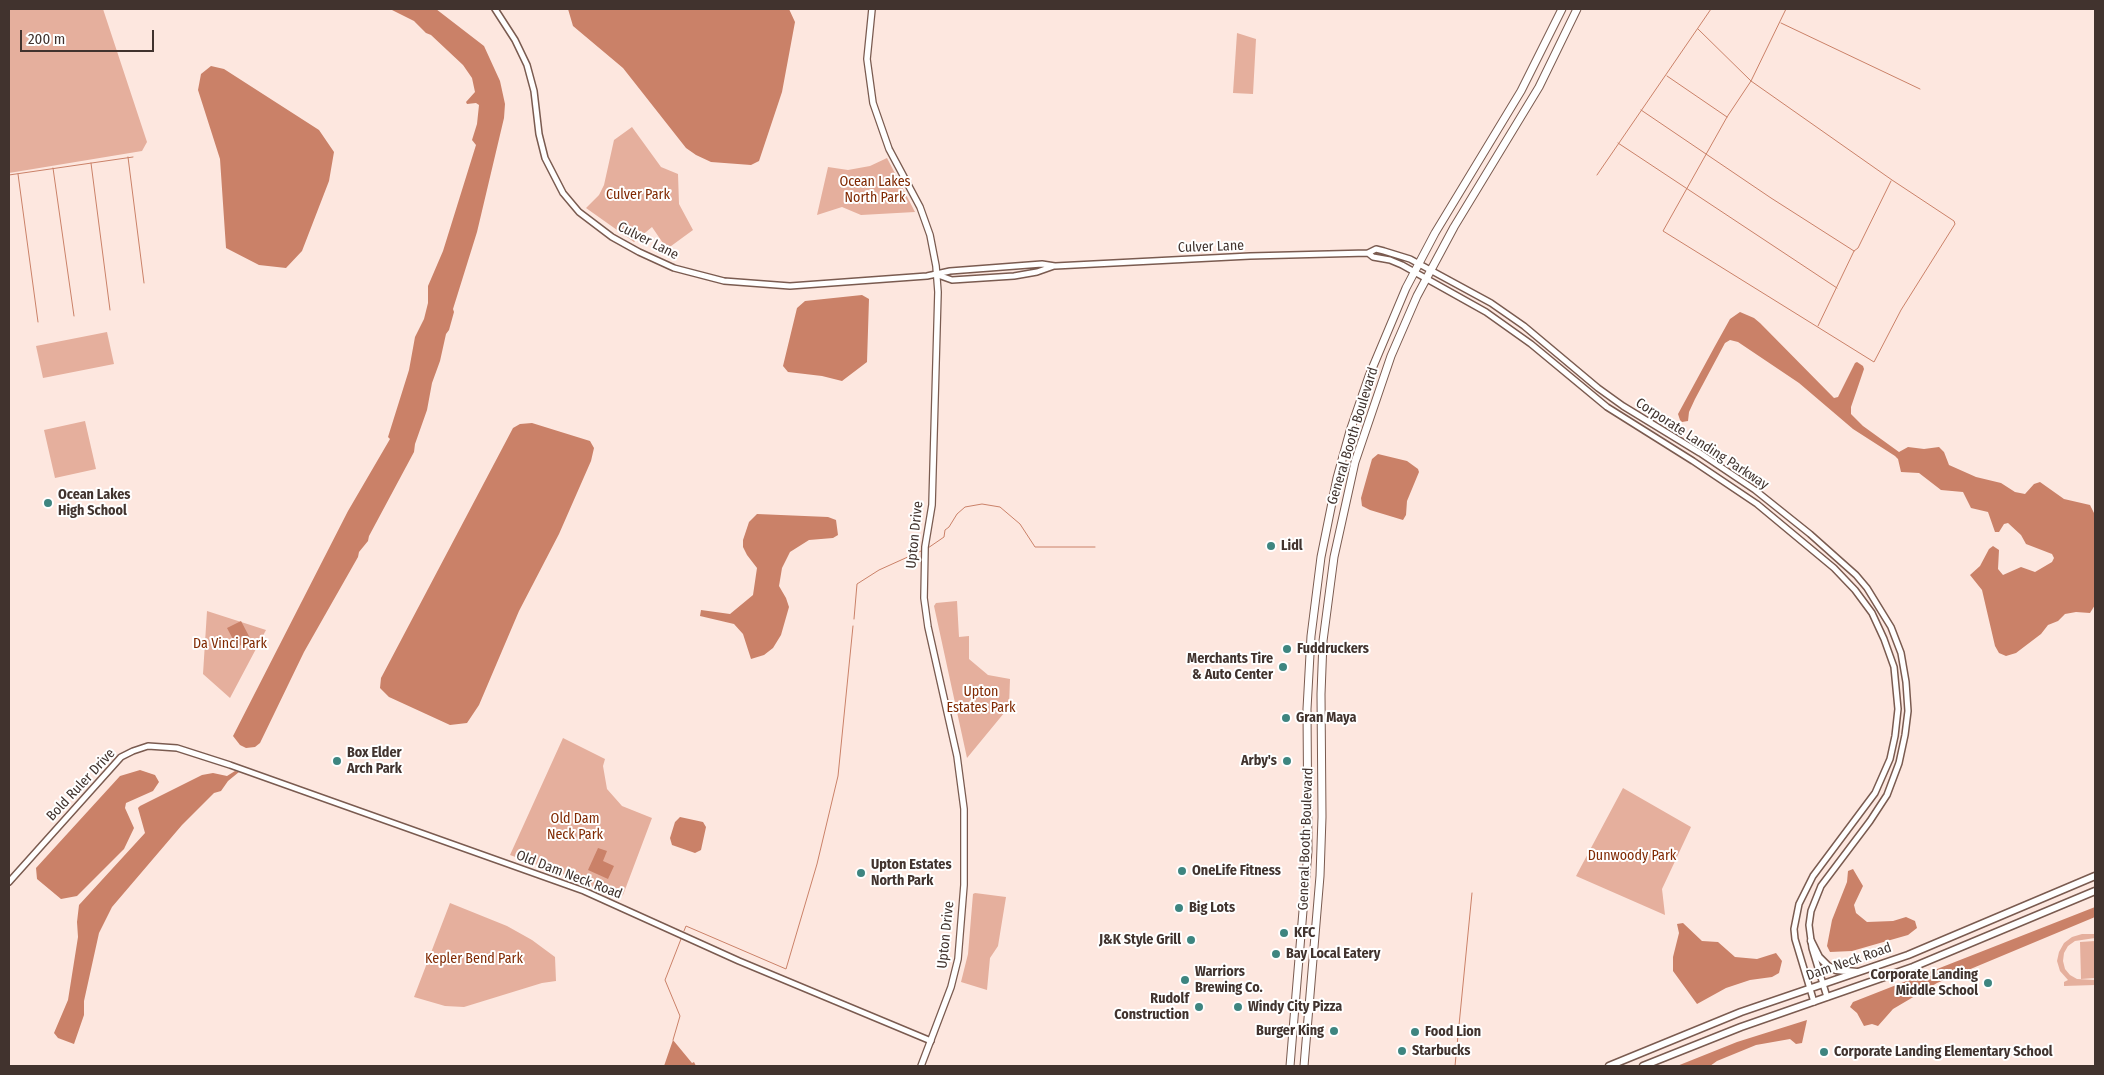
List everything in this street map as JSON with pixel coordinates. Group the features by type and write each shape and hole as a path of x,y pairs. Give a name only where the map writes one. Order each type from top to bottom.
{"highway":[{"name":"General Booth Boulevard","path":"1290,1066 1307,868 1309,660 1321,557 1328,517 1350,431 1377,353 1418,264 1521,91 1562,9"},
{"name":"General Booth Boulevard","path":"1304,1066 1320,876 1323,641 1334,557 1355,462 1371,410 1396,341 1426,278 1454,227 1539,87 1577,9"}],"main road":[{"name":"Upton Drive","path":"872,9 867,59 873,104 890,149 926,223 934,252 937,275 932,496 924,562 924,598 928,627 957,756 964,809 965,856 958,959 951,987 921,1066"},
{"name":"Dam Neck Road","path":"1609,1066 1715,1022 1908,955 2095,876"},
{"name":"Dam Neck Road","path":"1642,1066 1741,1027 1913,967 2095,891"},
{"path":"1811,941 1819,957 1828,966 1836,970 1858,972"}],"street":[{"name":"Culver Lane","path":"494,9 515,40 526,65 534,91 541,145 548,167 563,193 579,212 624,244 674,268 724,281 799,286 1042,264 1055,266 1240,256 1368,253 1376,249 1394,253 1418,264"},
{"name":"Culver Lane","path":"1368,253 1373,257 1395,262 1414,272"},
{"name":"Corporate Landing Parkway","path":"1418,264 1464,287 1510,316 1598,388 1642,419 1724,469 1787,515 1856,575 1875,600 1896,640 1904,667 1908,696 1905,735 1895,774 1879,808 1816,895 1810,918 1811,941 1827,997"},
{"name":"Culver Lane","path":"937,275 952,280 1014,276 1037,272 1055,266"},
{"name":"Corporate Landing Parkway","path":"1414,272 1472,304 1505,325 1607,407 1682,454 1781,523 1834,568 1864,601 1879,626 1890,654 1897,693 1895,736 1882,780 1862,812 1813,876 1799,904 1794,929 1795,939 1814,1002"},
{"path":"1682,454 1686,445"},
{"path":"1781,523 1787,515"},
{"name":"Bold Ruler Drive","path":"9,882 121,757 142,748 155,746 191,751"},
{"name":"Old Dam Neck Road","path":"191,751 584,891 739,961 931,1041"}],"green space":[{"path":"9,9 103,9 147,142 142,151 9,173"},
{"path":"1237,33 1256,39 1253,94 1233,93"},
{"name":"Culver Park","path":"632,127 661,167 678,174 679,204 693,230 667,249 652,227 634,242 586,208 599,195 604,185 614,140"},
{"name":"Ocean Lakes North Park","path":"887,158 915,212 861,215 842,207 817,215 828,167 848,170 870,166"},
{"path":"107,332 114,364 43,378 36,346"},
{"path":"85,421 96,469 55,478 44,430"},
{"name":"Upton Estates Park","path":"957,601 959,637 969,636 969,659 988,675 1010,679 1009,707 967,758 934,606 936,603"},
{"name":"Da Vinci Park","path":"207,611 266,630 230,698 203,674"},
{"name":"Old Dam Neck Park","path":"563,738 605,759 603,766 607,789 622,806 652,818 623,895 619,898 568,876 510,855"},
{"name":"Dunwoody Park","path":"1623,788 1691,827 1662,889 1665,915 1576,876"},
{"path":"973,894 1006,897 998,946 990,958 987,990 961,982 968,954"},
{"name":"Kepler Bend Park","path":"450,903 507,926 532,940 555,957 556,981 542,983 464,1007 445,1006 414,997"},
{"path":"2082,934 2095,934 2095,938 2075,941 2068,946 2064,953 2065,969 2077,979 2095,980 2095,985 2064,986 2064,982 2068,980 2060,971 2057,961 2059,952 2064,943 2072,937"},
{"path":"2095,941 2095,978 2081,979 2080,942"}],"shaded area":[{"path":"390,9 436,9 484,46 500,81 505,104 504,118 477,232 453,309 454,312 432,383 427,410 414,452 368,541 359,552 358,557 304,652 260,743 255,747 246,748 240,745 233,736 348,511 390,439 388,437 409,370 415,337 424,319 428,303 428,286 443,251 476,145 472,140 477,124 479,105 476,103 467,104 466,102 475,92 472,78 463,65 431,35 426,33 414,21"},
{"path":"568,9 789,9 795,22 782,92 759,161 751,165 711,162 686,148 623,68 573,26"},
{"path":"211,66 224,69 319,130 334,152 329,181 302,251 286,268 259,265 226,248 220,159 198,90 201,74"},
{"path":"862,295 869,299 867,362 842,381 822,376 788,372 783,366 797,308 805,301"},
{"path":"1740,312 1760,323 1834,398 1838,397 1855,363 1857,362 1863,366 1864,369 1851,407 1851,414 1863,426 1899,452 1908,447 1924,449 1939,447 1944,452 1949,465 1976,477 2001,483 2015,492 2025,494 2034,484 2040,482 2064,499 2090,505 2095,515 2095,605 2090,613 2076,612 2065,614 2058,621 2048,625 2041,634 2016,653 2006,656 1999,653 1995,646 1982,590 1970,575 1980,566 1989,549 1993,546 1999,550 1998,569 2003,575 2021,567 2035,572 2052,562 2054,558 2052,554 2026,544 2021,535 2008,523 2004,524 1999,532 1995,532 1988,512 1971,508 1963,492 1941,490 1919,473 1901,472 1898,459 1895,456 1853,429 1799,383 1738,342 1730,340 1725,343 1695,399 1689,412 1688,421 1682,422 1678,414 1730,319"},
{"path":"532,423 590,441 594,448 591,461 559,534 519,611 479,705 467,723 450,725 389,697 380,688 381,678 513,428 520,424"},
{"path":"1378,454 1407,461 1418,469 1419,472 1407,501 1406,515 1403,520 1362,506 1361,498 1372,459"},
{"path":"757,514 828,517 836,520 838,535 833,538 809,540 790,552 782,568 779,586 789,607 781,635 773,648 764,655 751,659 743,634 734,624 700,616 701,610 730,614 753,595 757,568 743,547 743,540 749,522"},
{"path":"241,621 251,640 237,647 227,628"},
{"path":"140,770 155,775 159,782 153,791 126,803 125,808 134,828 124,849 77,896 61,899 37,879 36,868 120,776"},
{"path":"235,771 239,772 228,781 221,791 214,793 182,825 112,907 99,933 84,1001 84,1015 74,1044 58,1038 54,1033 68,1000 78,937 79,905 145,833 138,808 202,775 213,773 227,776"},
{"path":"680,817 703,822 706,827 701,850 695,853 672,845 670,838 675,822"},
{"path":"598,848 607,851 603,861 614,866 608,879 588,870"},
{"path":"1853,869 1863,886 1854,905 1856,913 1867,922 1893,921 1906,917 1915,921 1917,928 1908,935 1852,951 1830,952 1827,946 1832,920 1847,882 1848,871"},
{"path":"2095,907 2095,917 1937,983 1893,1009 1878,1026 1872,1024 1864,1026 1857,1013 1850,1007 1853,1002"},
{"path":"1683,923 1702,941 1718,942 1735,957 1757,959 1776,953 1782,961 1779,973 1772,977 1750,980 1726,988 1697,1004 1673,971 1673,957 1679,933 1677,924"},
{"path":"1807,1020 1802,1043 1796,1044 1790,1039 1756,1045 1717,1061 1710,1066 1677,1066 1737,1042"},
{"path":"673,1040 692,1063 694,1062 696,1066 664,1066"}],"waterway":[{"path":"1597,175 1711,9"},
{"path":"1698,29 1751,81 1954,221 1955,224 1901,310 1874,362 1663,231 1727,117 1751,81 1786,9"},
{"path":"1781,23 1920,89"},
{"path":"1667,76 1727,117"},
{"path":"1641,110 1771,198 1854,251"},
{"path":"1618,143 1837,288"},
{"path":"128,157 144,283"},
{"path":"9,175 133,157"},
{"path":"91,163 110,310"},
{"path":"53,168 74,316"},
{"path":"18,174 38,322"},
{"path":"1818,326 1854,251 1858,248 1891,181"},
{"path":"928,548 944,537 945,530 965,507 982,504 1000,507 1020,524 1035,547 1095,547"},
{"path":"854,619 857,584 879,570 921,551"},
{"path":"684,931 686,926 786,969 817,864 838,776 853,626"},
{"path":"1455,1066 1472,893"},
{"path":"673,1040 680,1016 665,980 681,939"}],"place":[{"name":"Ocean Lakes High School","path":"48,503"},
{"name":"Lidl","path":"1271,546"},
{"name":"Fuddruckers","path":"1287,649"},
{"name":"Merchants Tire & Auto Center","path":"1283,667"},
{"name":"Gran Maya","path":"1286,718"},
{"name":"Box Elder Arch Park","path":"337,761"},
{"name":"Arby's","path":"1287,761"},
{"name":"OneLife Fitness","path":"1182,871"},
{"name":"Upton Estates North Park","path":"861,873"},
{"name":"Big Lots","path":"1179,908"},
{"name":"KFC","path":"1284,933"},
{"name":"J&K Style Grill","path":"1191,940"},
{"name":"Bay Local Eatery","path":"1276,954"},
{"name":"Warriors Brewing Co.","path":"1185,980"},
{"name":"Corporate Landing Middle School","path":"1988,983"},
{"name":"Rudolf Construction","path":"1199,1007"},
{"name":"Windy City Pizza","path":"1238,1007"},
{"name":"Burger King","path":"1334,1031"},
{"name":"Food Lion","path":"1415,1032"},
{"name":"Starbucks","path":"1402,1051"},
{"name":"Corporate Landing Elementary School","path":"1824,1052"}]}
